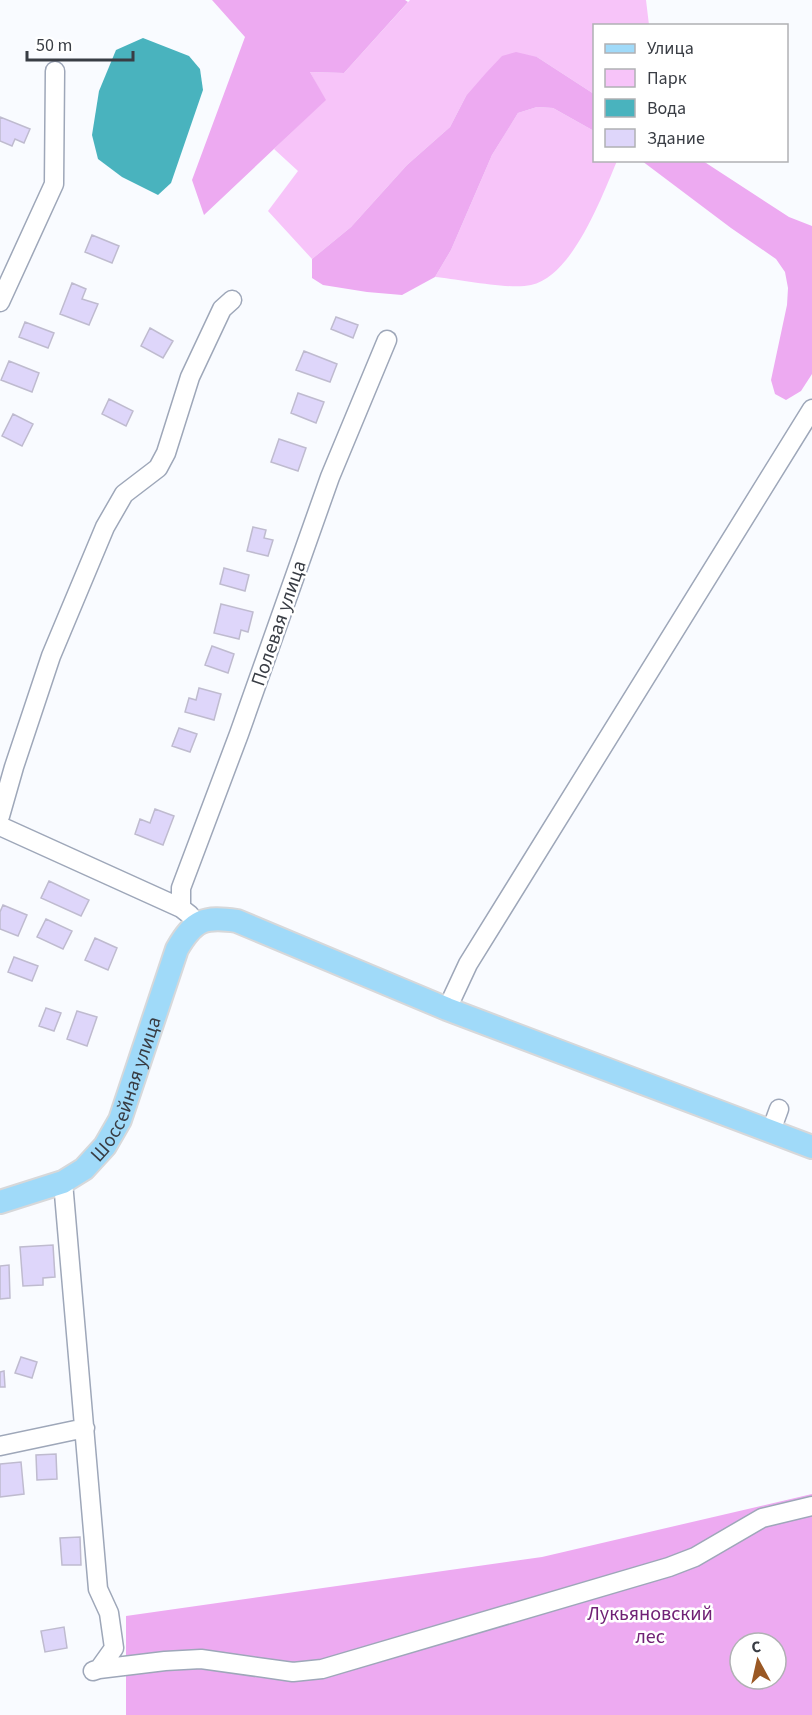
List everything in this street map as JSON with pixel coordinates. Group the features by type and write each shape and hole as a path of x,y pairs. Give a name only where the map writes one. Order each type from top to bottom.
{"main road":[{"path":"190,915 237,921 447,1009 812,1147"},
{"name":"Шоссейная улица","path":"0,1202 63,1182 84,1169 105,1146 120,1120 177,949 187,932 190,915"}],"street":[{"path":"0,302 54,184 55,70"},
{"path":"0,816 51,656 105,527 124,494 158,468 166,453 190,377 222,309 232,300"},
{"name":"Полевая улица","path":"190,915 181,888 239,734 330,477 387,340"},
{"path":"447,1009 468,964 812,408"},
{"path":"0,826 190,915"},
{"path":"771,1131 779,1108"},
{"path":"63,1182 98,1589 109,1613 114,1648 94,1670 201,1659 293,1672 322,1669 669,1567 695,1557 762,1518 812,1506"},
{"path":"0,1446 85,1428"}],"green space":[{"path":"212,0 405,0 408,2 344,73 310,72 326,100 204,215 192,180 245,37"},
{"path":"410,0 646,0 649,24 593,24 593,93 537,57 466,96 450,127 407,165 351,227 312,259 268,211 298,171 274,149 325,100 310,72 344,73"},
{"path":"516,52 537,57 593,93 593,130 553,108 537,107 518,113 492,155 451,250 435,277 402,295 323,285 312,278 312,259 351,227 407,165 450,127 466,96 502,56"},
{"path":"537,107 553,108 593,130 593,162 617,162 584,233 560,267 546,279 531,285 497,285 435,277 451,250 492,155 518,113"},
{"path":"643,162 705,162 789,217 812,226 812,374 801,391 786,400 775,394 771,380 787,305 788,288 785,272 776,259"},
{"name":"Лукьяновский лес","path":"812,1494 812,1715 126,1715 126,1616 542,1557"}],"water":[{"path":"143,38 189,56 200,69 203,90 171,183 158,195 122,177 98,159 92,135 99,91 116,50"}],"building":[{"path":"0,117 30,129 24,143 15,139 12,146 0,141"},
{"path":"92,235 119,246 112,263 85,252"},
{"path":"72,283 86,289 82,299 98,304 89,325 60,314"},
{"path":"336,317 358,325 353,338 331,329"},
{"path":"25,322 54,333 48,348 19,337"},
{"path":"150,328 173,341 163,358 141,346"},
{"path":"304,351 337,364 330,382 296,370"},
{"path":"9,361 39,373 32,392 1,380"},
{"path":"298,393 324,402 316,423 291,413"},
{"path":"109,399 133,411 126,426 102,414"},
{"path":"13,414 33,424 22,446 2,436"},
{"path":"279,439 306,448 298,471 271,462"},
{"path":"253,527 266,530 264,538 273,540 268,556 247,551"},
{"path":"224,568 249,575 245,591 220,584"},
{"path":"221,604 253,612 248,632 241,630 239,639 214,633"},
{"path":"212,646 234,654 228,673 205,665"},
{"path":"199,688 221,694 214,720 185,712 189,698 196,700"},
{"path":"179,728 197,734 190,752 172,746"},
{"path":"155,809 174,816 163,845 135,834 140,819 150,823"},
{"path":"49,881 89,900 81,916 41,898"},
{"path":"3,905 27,915 18,936 0,929 0,912"},
{"path":"46,919 72,931 63,949 37,937"},
{"path":"95,938 117,948 108,970 85,960"},
{"path":"14,957 38,966 32,981 8,972"},
{"path":"46,1008 61,1013 54,1031 39,1026"},
{"path":"77,1011 97,1017 87,1046 67,1039"},
{"path":"53,1245 55,1277 43,1278 43,1285 23,1286 20,1247"},
{"path":"9,1265 10,1298 0,1299 0,1266"},
{"path":"21,1357 37,1362 32,1378 15,1373"},
{"path":"4,1371 5,1387 0,1387 0,1372"},
{"path":"56,1454 57,1479 37,1480 36,1455"},
{"path":"21,1462 24,1494 0,1497 0,1464"},
{"path":"80,1537 81,1565 62,1565 60,1538"},
{"path":"64,1627 67,1648 45,1652 41,1631"}]}
